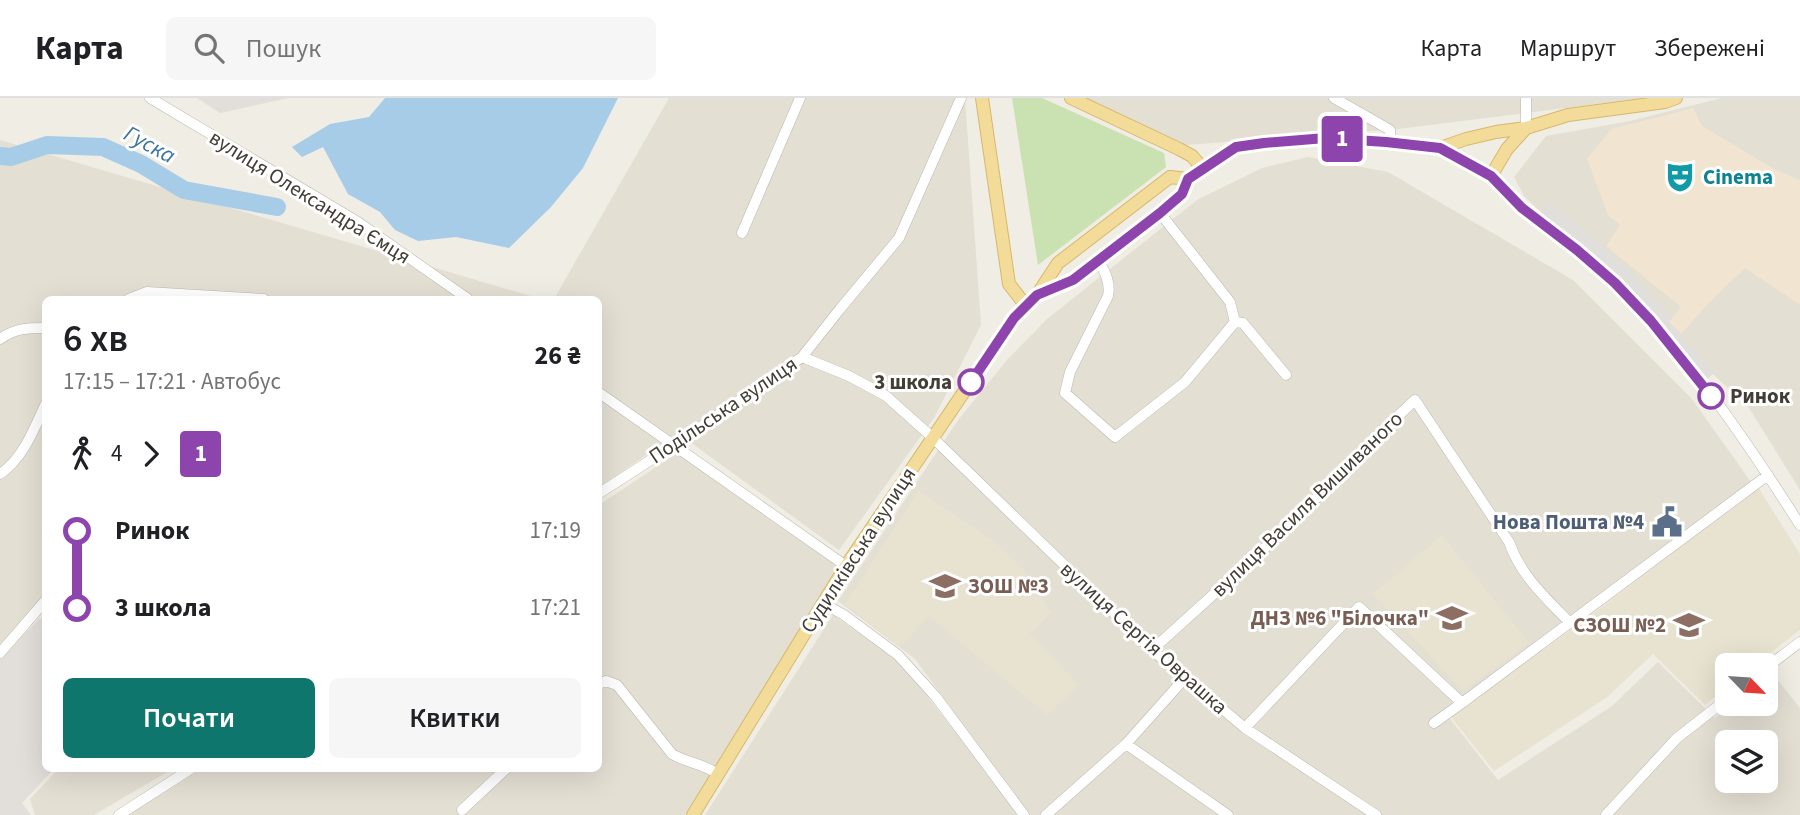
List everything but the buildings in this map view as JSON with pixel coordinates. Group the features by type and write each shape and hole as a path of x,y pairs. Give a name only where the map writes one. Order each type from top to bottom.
{"main road":[{"path":"982,98 1009,284 1026,306"},
{"path":"1071,98 1179,149 1192,156 1203,169"},
{"path":"1440,148 1465,139 1525,128 1568,115 1665,102 1676,98"},
{"path":"1188,179 1236,147 1326,138 1440,148 1491,176 1507,149 1525,128"},
{"name":"Судилківська вулиця","path":"693,815 845,566 1014,318 1037,295 1058,263 1170,177 1188,179 1182,194 1073,280 1037,295"}],"street":[{"name":"вулиця Олександра Ємця","path":"150,98 358,222 464,296"},
{"path":"742,233 800,98"},
{"name":"Подільська вулиця","path":"602,491 802,357 900,238 961,98"},
{"path":"1334,98 1390,130 1391,142"},
{"path":"1525,98 1525,128"},
{"path":"1491,176 1522,208 1615,283 1651,321 1705,386 1800,525"},
{"path":"1160,213 1230,302 1234,322"},
{"path":"1098,260 1110,288 1070,372 1065,393 1115,437 1185,382 1234,322"},
{"path":"137,296 147,292 155,296"},
{"path":"1234,322 1243,323 1286,375"},
{"path":"0,339 21,328 42,328"},
{"name":"вулиця Сергія Оврашка","path":"802,357 849,376 886,396 1184,679 1245,728 1376,815"},
{"path":"602,394 845,566"},
{"name":"вулиця Василя Вишиваного","path":"1152,650 1287,528 1382,430 1415,400 1509,542 1515,559 1529,580 1570,623"},
{"path":"0,474 15,461 42,417"},
{"path":"1434,723 1768,475"},
{"path":"823,603 898,654 936,697 1024,815"},
{"path":"0,653 42,605"},
{"path":"1245,728 1359,607 1462,703"},
{"path":"1778,659 1800,642"},
{"path":"1046,815 1126,744 1184,679"},
{"path":"602,682 606,681 617,685 672,754 706,766 718,774"},
{"path":"1606,815 1677,738 1715,708"},
{"path":"1126,744 1228,815"},
{"path":"119,815 185,772"},
{"path":"462,810 503,772"}],"shaded area":[{"path":"197,98 289,98 220,113"},
{"path":"669,98 965,98 981,325 934,418 839,550 690,442 649,453 602,485 602,296 556,296"},
{"path":"1087,98 1645,98 1398,129 1186,145"},
{"path":"1722,98 1800,98 1800,490 1749,408 1524,196 1514,177 1546,136 1630,121"},
{"path":"1693,108 1702,126 1774,169 1800,180 1800,305 1745,268 1681,334 1669,322 1681,307 1606,246 1620,225 1608,215 1587,159 1611,129"},
{"path":"0,140 531,296 42,296 42,601 0,644"},
{"path":"1308,157 1388,172 1573,280 1692,399 1751,482 1444,711 1498,780 1612,706 1658,662 1715,718 1778,716 1778,680 1800,708 1800,815 1030,815 915,659 838,601 958,420 1007,360 1047,319 1197,200 1262,168"},
{"path":"1550,202 1619,260 1669,314 1668,321 1716,372 1702,383 1651,321 1538,220"},
{"path":"677,453 838,567 685,815 128,815 197,772 602,772 602,503"},
{"name":"СЗОШ №2","path":"1758,487 1800,554 1800,630 1770,653 1715,653 1715,697 1705,705 1653,654 1606,698 1494,771 1451,717 1586,619"},
{"name":"ЗОШ №3","path":"919,491 994,541 1023,569 1051,612 1030,634 1079,685 1047,715 929,616 900,647 845,604"},
{"name":"ДНЗ №6 \"Білочка\"","path":"1442,535 1529,643 1463,691 1373,594"},
{"path":"833,615 902,664 1020,815 705,815"},
{"path":"40,618 42,620 42,772 51,772 22,803 31,815 0,815 0,659"},
{"path":"55,772 167,772 94,815 35,815 30,799"}],"green space":[{"path":"1012,98 1042,98 1164,153 1166,167 1038,265"}],"water":[{"path":"385,98 618,98 583,168 551,207 509,248 456,237 418,241 395,230 380,212 348,194 323,147 302,157 292,147 330,124 369,117"}],"waterway":[{"name":"Гуска","path":"0,156 11,157 47,145 103,147 141,164 184,190 277,207"}],"bus line":[{"name":"1","path":"971,382 1014,318 1037,295 1073,280 1182,194 1188,179 1236,147 1326,138 1440,148 1491,176 1522,208 1615,283 1651,321 1711,396"}],"place":[{"name":"Cinema","path":"1680,177"},
{"name":"3 школа","path":"971,382"},
{"name":"Ринок","path":"1711,396"},
{"name":"Нова Пошта №4","path":"1667,522"},
{"name":"ЗОШ №3","path":"945,586"},
{"name":"ДНЗ №6 \"Білочка\"","path":"1452,618"},
{"name":"СЗОШ №2","path":"1689,625"}]}
